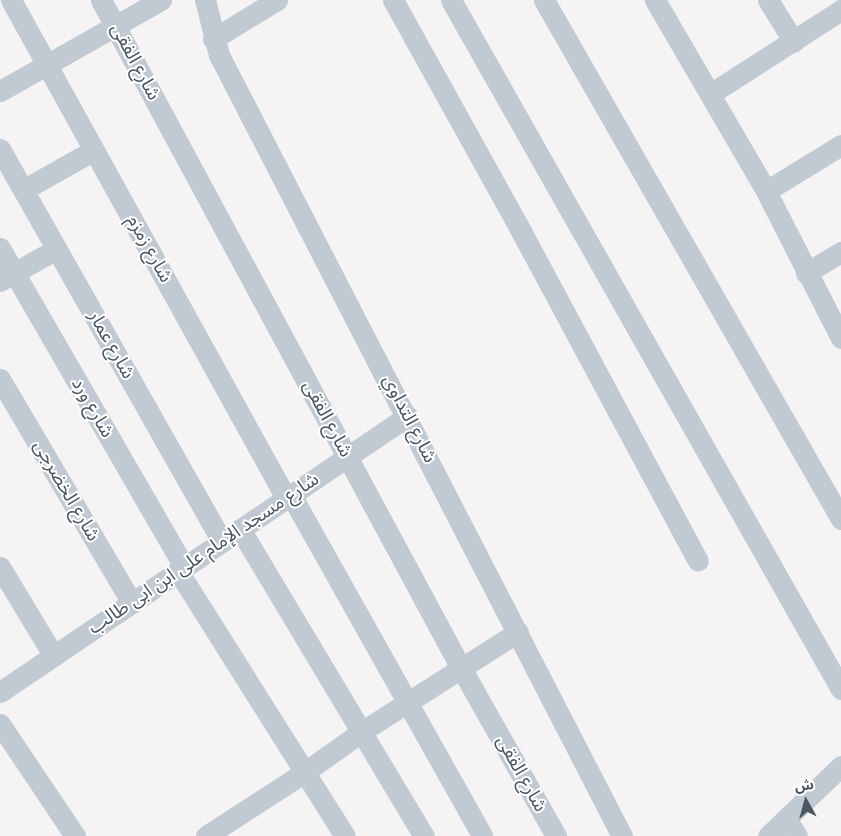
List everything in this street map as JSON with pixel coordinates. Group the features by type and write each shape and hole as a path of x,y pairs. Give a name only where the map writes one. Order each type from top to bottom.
{"street":[{"name":"شارع زمزم","path":"11,0 288,497 482,836"},
{"name":"شارع الفقى","path":"102,0 461,668 556,836"},
{"path":"0,91 161,0"},
{"name":"شارع التداوي","path":"205,0 208,6 213,39 219,55 407,416 622,836"},
{"path":"213,39 277,0"},
{"path":"393,0 521,231 698,561"},
{"path":"451,0 841,689"},
{"path":"544,0 841,519"},
{"path":"656,0 766,191 806,273 841,338"},
{"path":"768,0 794,42"},
{"path":"710,94 794,42 841,10"},
{"path":"766,191 841,145"},
{"name":"شارع عمار","path":"0,149 222,542"},
{"path":"23,190 94,150"},
{"name":"شارع ورد","path":"0,248 7,277 181,569 345,836"},
{"path":"7,277 56,249"},
{"path":"806,273 841,252"},
{"name":"شارع الخضرجى","path":"0,379 132,603"},
{"name":"شارع مسجد الإمام على ابن ابى طالب","path":"0,692 407,416"},
{"path":"240,529 424,836"},
{"path":"0,567 53,656"},
{"path":"206,836 305,772 361,732 518,632"},
{"path":"0,724 75,836"},
{"path":"768,836 792,827 841,766"}]}
